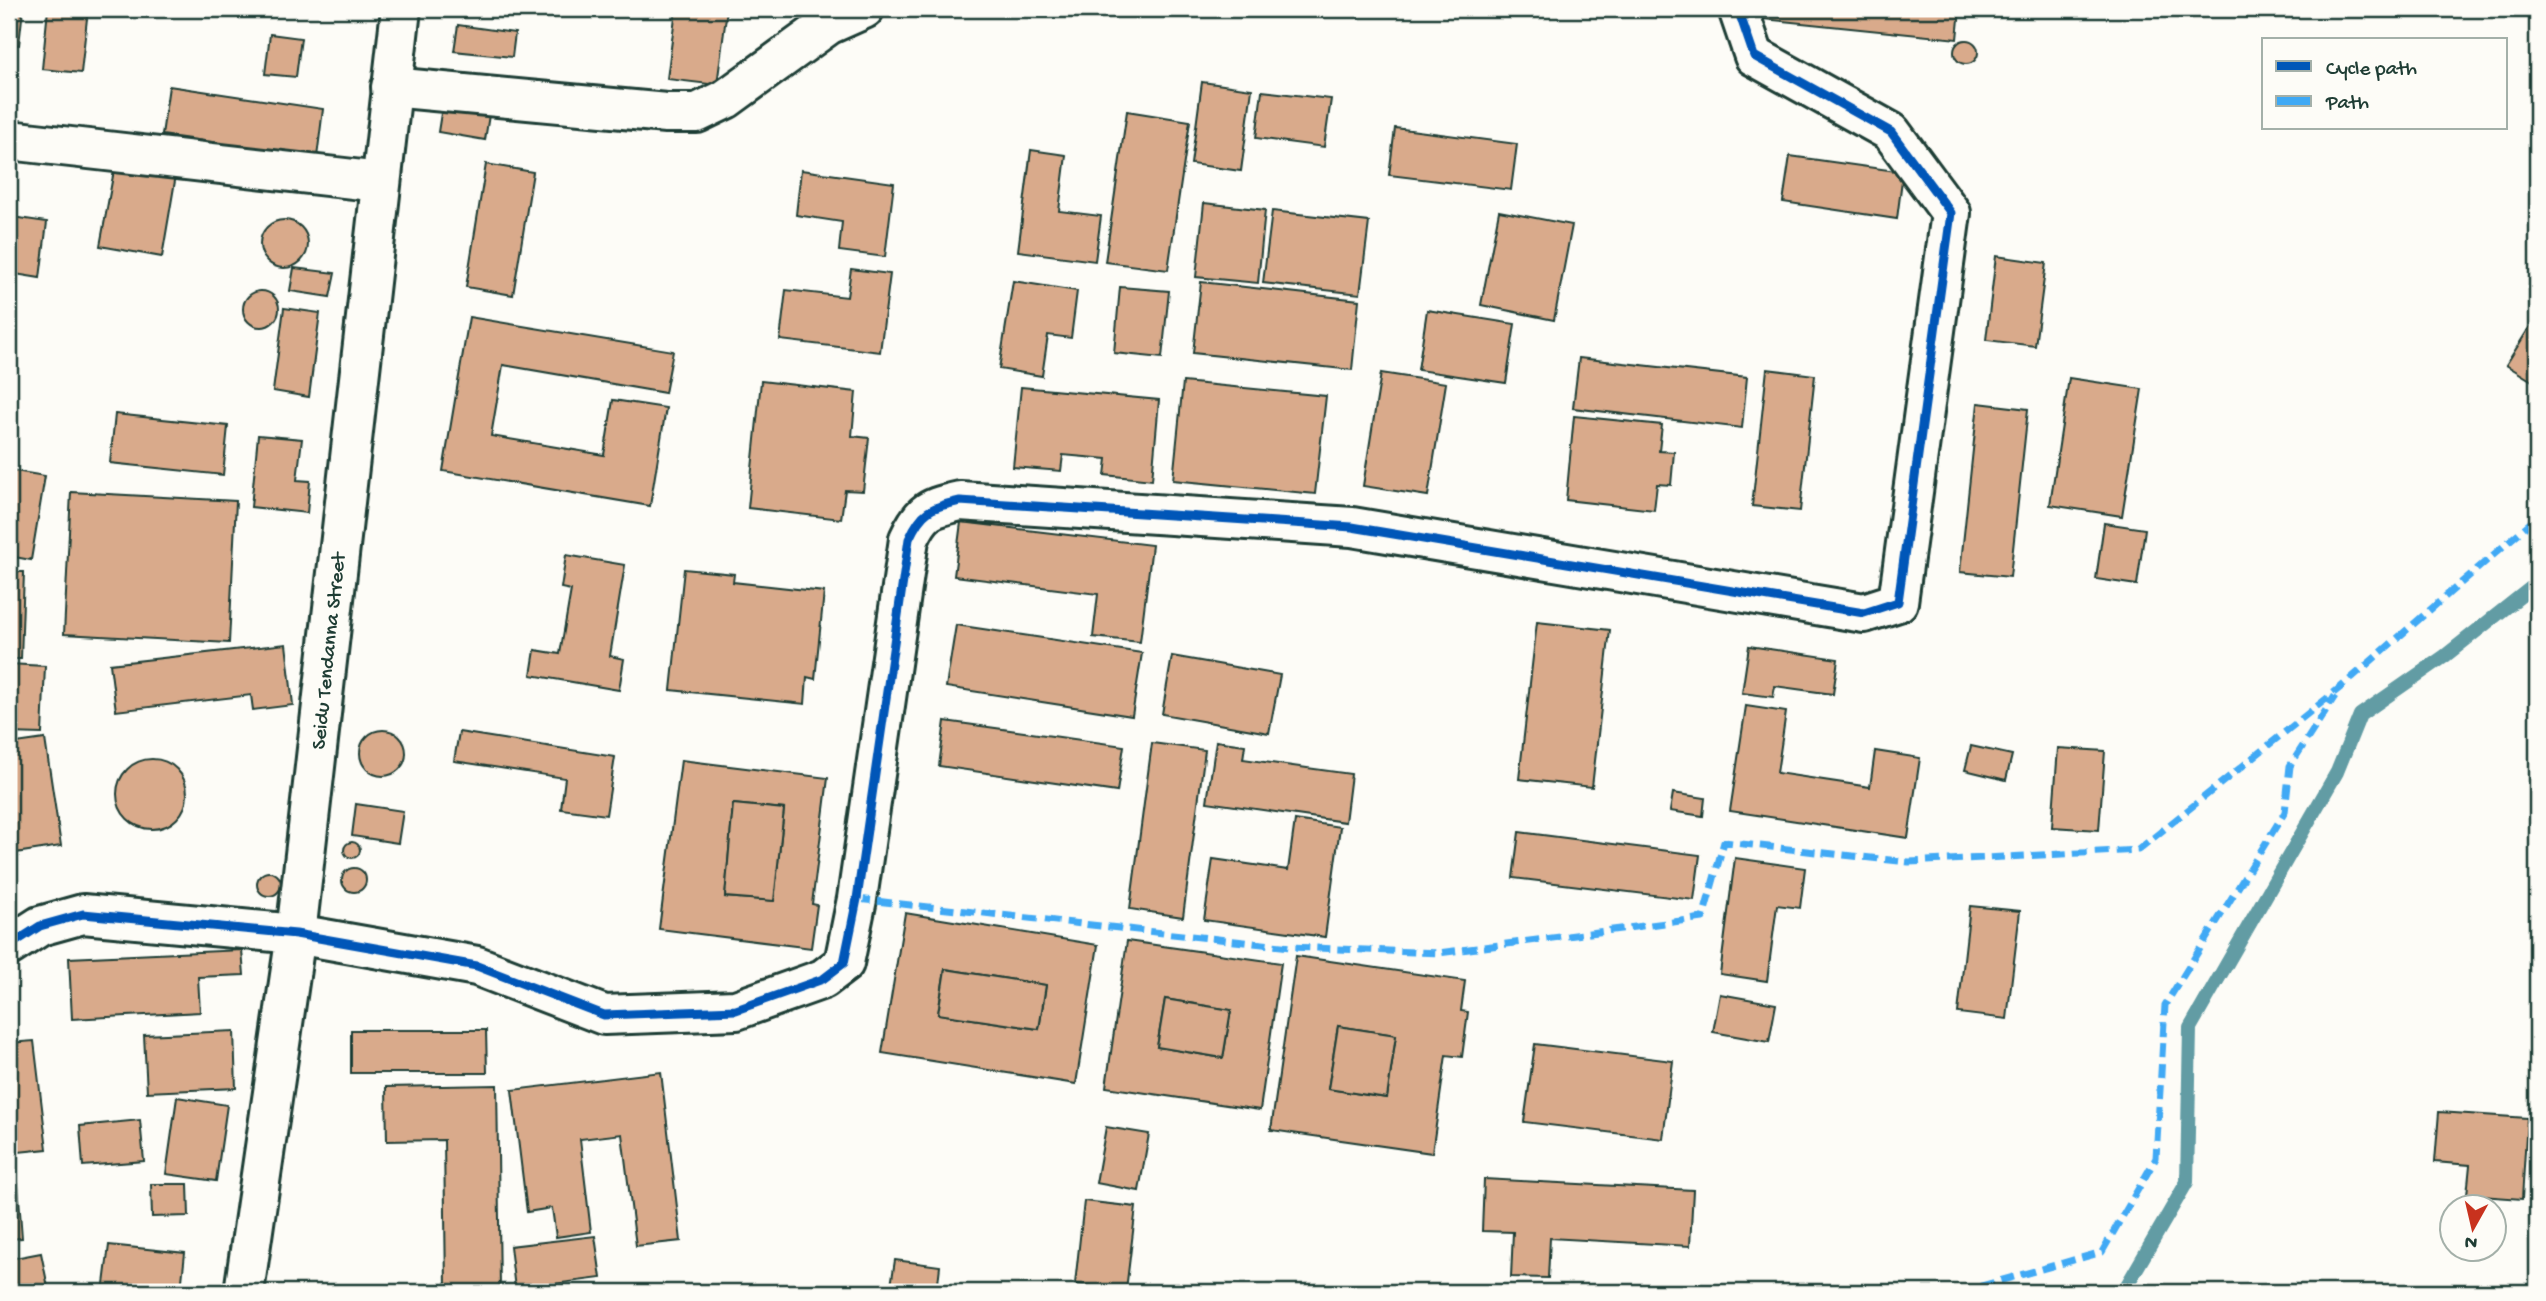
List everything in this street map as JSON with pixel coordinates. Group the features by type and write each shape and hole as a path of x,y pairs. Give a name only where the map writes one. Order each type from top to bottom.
{"street":[{"name":"Seidu Tendanna Street","path":"244,1292 296,934 401,9"},
{"path":"391,87 666,113 697,113 726,99 828,25 864,9"},
{"path":"9,946 40,926 83,914 296,934 477,967 604,1015 736,1010 823,979 844,963 854,912 909,539 918,519 933,507 946,504 991,501 1352,527 1864,613 1898,602 1951,213 1891,132 1754,56 1738,9"},
{"path":"9,140 380,182"}],"building":[{"path":"9,9 23,9 19,45 9,44"},
{"path":"48,9 88,9 81,73 42,69"},
{"path":"676,9 727,9 717,85 667,79"},
{"path":"1755,9 1960,9 1957,39 1754,18"},
{"path":"458,25 515,33 512,57 454,51"},
{"path":"270,34 301,38 296,77 265,74"},
{"path":"1966,40 1975,43 1978,52 1975,61 1966,64 1957,61 1954,52 1957,43"},
{"path":"1202,82 1252,89 1241,171 1191,164"},
{"path":"169,86 323,109 317,157 162,135"},
{"path":"1262,91 1331,99 1324,147 1256,138"},
{"path":"442,107 489,115 485,140 438,132"},
{"path":"1127,111 1190,121 1168,270 1105,262"},
{"path":"1395,128 1517,144 1511,190 1389,175"},
{"path":"1031,150 1066,155 1059,211 1101,216 1095,261 1018,251"},
{"path":"1790,156 1903,172 1897,219 1783,202"},
{"path":"486,164 533,172 513,295 466,287"},
{"path":"115,165 176,175 162,257 100,246"},
{"path":"801,170 894,183 885,257 839,251 842,222 796,215"},
{"path":"1204,203 1265,210 1258,283 1196,277"},
{"path":"1272,211 1369,222 1360,294 1263,283"},
{"path":"1499,211 1572,225 1554,320 1481,305"},
{"path":"12,217 47,222 40,278 9,273"},
{"path":"284,220 301,227 308,244 301,261 284,268 267,261 260,244 267,227"},
{"path":"1996,256 2046,263 2035,346 1986,340"},
{"path":"294,268 335,273 330,297 290,291"},
{"path":"851,269 890,274 880,352 780,340 786,290 847,297"},
{"path":"1013,281 1077,291 1071,338 1048,335 1042,376 999,369"},
{"path":"1201,282 1359,300 1352,370 1193,353"},
{"path":"1120,287 1169,291 1162,358 1114,353"},
{"path":"261,291 274,296 279,309 274,322 261,327 248,322 243,309 248,296"},
{"path":"284,308 320,313 309,397 273,391"},
{"path":"1427,310 1515,324 1506,383 1418,370"},
{"path":"469,317 673,351 665,393 503,365 491,436 604,455 613,400 666,408 650,506 443,471"},
{"path":"2534,320 2537,322 2537,384 2506,365"},
{"path":"1579,358 1747,377 1742,428 1573,408"},
{"path":"1767,369 1815,375 1800,511 1752,506"},
{"path":"1381,373 1446,383 1428,496 1363,486"},
{"path":"2069,378 2142,389 2122,516 2050,505"},
{"path":"761,381 856,392 852,436 869,438 863,491 845,490 841,519 748,508"},
{"path":"1183,382 1326,396 1315,494 1173,480"},
{"path":"1021,387 1159,400 1152,480 1105,475 1107,459 1063,455 1061,471 1013,467"},
{"path":"1978,403 2028,409 2010,577 1960,572"},
{"path":"115,414 228,426 223,475 110,463"},
{"path":"1574,416 1662,425 1659,451 1674,452 1671,485 1657,484 1654,510 1566,500"},
{"path":"258,435 302,439 297,480 310,481 307,513 251,507"},
{"path":"9,470 45,476 31,560 9,556"},
{"path":"71,492 236,501 229,643 64,634"},
{"path":"961,522 1152,545 1140,642 1093,637 1098,594 954,576"},
{"path":"2104,523 2145,529 2137,585 2096,579"},
{"path":"566,555 625,565 610,656 624,659 619,690 531,675 535,650 560,654 571,590 561,588"},
{"path":"684,569 734,574 733,582 824,592 815,679 807,677 805,704 671,690"},
{"path":"9,572 24,572 21,659 9,659"},
{"path":"1537,622 1610,630 1592,787 1519,779"},
{"path":"956,625 1142,653 1132,716 946,687"},
{"path":"286,644 293,705 253,710 251,695 116,711 110,664"},
{"path":"1749,646 1838,659 1833,694 1775,686 1773,697 1742,693"},
{"path":"1172,656 1280,675 1269,733 1162,714"},
{"path":"9,664 45,666 42,734 9,733"},
{"path":"1746,706 1786,712 1777,773 1870,787 1875,751 1920,758 1908,838 1730,811"},
{"path":"945,721 1124,746 1117,792 939,766"},
{"path":"383,730 399,737 406,753 399,769 383,776 367,769 360,753 367,737"},
{"path":"459,732 615,757 606,815 561,809 565,778 454,761"},
{"path":"45,739 61,846 9,854 9,744"},
{"path":"1216,741 1245,745 1243,759 1351,774 1345,822 1207,802"},
{"path":"1152,743 1205,750 1183,917 1130,909"},
{"path":"1971,746 2012,755 2006,780 1965,770"},
{"path":"2058,748 2105,751 2099,830 2052,827"},
{"path":"152,759 177,769 187,794 177,819 152,829 127,819 117,794 127,769"},
{"path":"681,760 828,778 812,904 817,905 811,948 659,929","holes":["733,804 784,809 774,901 725,897"]},
{"path":"1673,793 1705,798 1703,816 1670,811"},
{"path":"356,804 403,811 398,843 352,836"},
{"path":"733,804 784,809 774,901 725,897"},
{"path":"1295,820 1340,827 1325,937 1204,920 1213,859 1288,870"},
{"path":"1519,832 1700,855 1694,900 1513,878"},
{"path":"349,842 355,842 360,850 358,856 349,858 344,853 344,847"},
{"path":"1735,858 1805,868 1800,908 1777,905 1767,981 1720,974"},
{"path":"354,868 363,871 366,880 363,889 354,892 345,889 342,880 345,871"},
{"path":"269,872 278,875 281,884 278,893 269,896 260,893 257,884 260,875"},
{"path":"1970,906 2020,911 2007,1019 1958,1013"},
{"path":"905,913 1098,945 1076,1084 882,1053","holes":["945,969 1046,985 1039,1029 938,1014"]},
{"path":"1127,941 1281,963 1260,1110 1106,1087","holes":["1165,999 1231,1010 1223,1058 1157,1047"]},
{"path":"242,950 244,975 198,977 200,1012 72,1019 69,958"},
{"path":"1296,956 1465,981 1461,1011 1468,1012 1462,1057 1446,1055 1432,1153 1271,1130","holes":["1338,1026 1396,1035 1387,1098 1328,1089"]},
{"path":"945,969 1046,985 1039,1029 938,1014"},
{"path":"1720,994 1776,1004 1769,1042 1713,1032"},
{"path":"1165,999 1231,1010 1223,1058 1157,1047"},
{"path":"1338,1026 1396,1035 1387,1098 1328,1089"},
{"path":"351,1030 486,1030 487,1073 351,1073"},
{"path":"234,1031 236,1088 147,1092 144,1035"},
{"path":"34,1041 47,1149 9,1153 9,1043"},
{"path":"1535,1044 1673,1061 1663,1139 1524,1122"},
{"path":"661,1072 681,1241 636,1246 622,1134 580,1139 591,1232 556,1237 552,1208 527,1212 512,1090"},
{"path":"497,1085 500,1287 446,1288 444,1140 387,1141 386,1087"},
{"path":"177,1097 227,1105 216,1181 166,1174"},
{"path":"2439,1112 2527,1118 2522,1199 2508,1198 2508,1192 2467,1192 2470,1165 2435,1162"},
{"path":"140,1120 144,1161 83,1166 80,1126"},
{"path":"1106,1127 1149,1134 1139,1191 1096,1183"},
{"path":"1484,1179 1693,1190 1690,1246 1550,1238 1548,1278 1511,1277 1513,1232 1482,1231"},
{"path":"18,1184 22,1238 9,1239 9,1185"},
{"path":"151,1184 188,1184 189,1216 152,1217"},
{"path":"1084,1201 1136,1207 1126,1290 1075,1284"},
{"path":"595,1236 601,1278 515,1289 510,1246"},
{"path":"109,1245 185,1253 181,1290 190,1292 103,1292"},
{"path":"41,1253 49,1292 9,1292 9,1259"},
{"path":"895,1260 940,1266 937,1292 890,1292"}],"waterway":[{"path":"2123,1292 2187,1182 2190,1028 2337,772 2360,715 2445,656 2537,583"}],"marked path":[{"path":"857,899 1290,947 1439,953 1703,918 1724,842 1909,862 2138,850 2341,687 2537,517"},
{"path":"1960,1292 2102,1252 2156,1158 2165,1005 2285,812 2290,766 2335,696"}],"cycle path":[{"path":"9,946 40,926 83,914 296,934 477,966 604,1015 736,1010 823,979 844,963 857,899 909,539 918,522 928,512 960,501 1352,527 1864,613 1898,602 1951,213 1891,132 1754,56 1738,9"}]}
